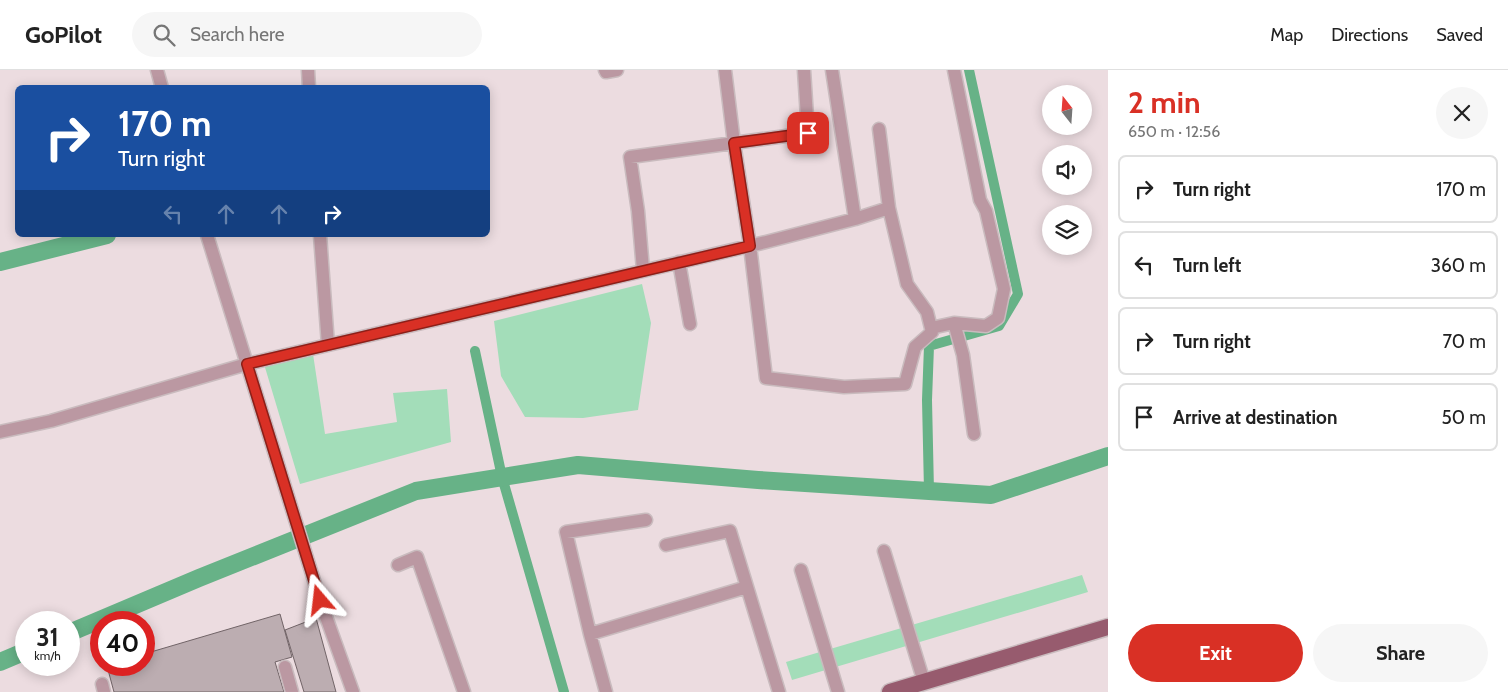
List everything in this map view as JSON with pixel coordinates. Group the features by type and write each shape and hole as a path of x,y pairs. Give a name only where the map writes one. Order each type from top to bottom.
{"main road":[{"path":"890,692 1108,627"}],"street":[{"path":"156,70 161,85"},
{"path":"308,70 310,85"},
{"path":"605,70 606,72 617,70"},
{"path":"725,70 750,246 766,378 844,387 905,384 915,347 932,332 927,312 908,284 890,208 879,129"},
{"path":"643,270 638,211 630,157 808,133 804,70"},
{"path":"832,70 855,219"},
{"path":"931,328 954,323 986,326 998,318 1004,289 986,210 980,200 954,70"},
{"path":"0,432 51,421 247,364 750,246 890,208"},
{"path":"208,237 310,571 353,692"},
{"path":"320,237 328,345"},
{"path":"679,262 690,324"},
{"path":"954,323 963,355 974,434"},
{"path":"606,692 566,532 646,520"},
{"path":"666,545 730,531 778,692"},
{"path":"884,551 924,682"},
{"path":"398,565 417,557 464,692"},
{"path":"801,570 838,692"},
{"path":"590,634 747,587"},
{"path":"285,667 292,692"}],"green space":[{"path":"642,284 651,323 638,410 583,418 525,417 501,376 494,321"},
{"path":"313,354 325,434 397,422 393,393 447,389 451,442 300,484 264,364"},
{"path":"1082,575 1088,592 792,680 786,662"}],"building":[{"path":"280,614 292,657 275,662 284,692 114,692 110,676 155,676 155,651"},
{"path":"316,618 336,692 304,692 285,630"}],"waterway":[{"path":"929,491 927,400 929,346 999,326 1018,294 969,70"},
{"path":"0,262 99,237"},
{"path":"475,351 502,477 564,692"},
{"path":"80,628 199,578 416,491 578,465 758,480 991,495 1108,456"},
{"path":"0,662 15,656"}],"route":[{"path":"320,600 247,364 750,246 734,143 808,133"}]}
